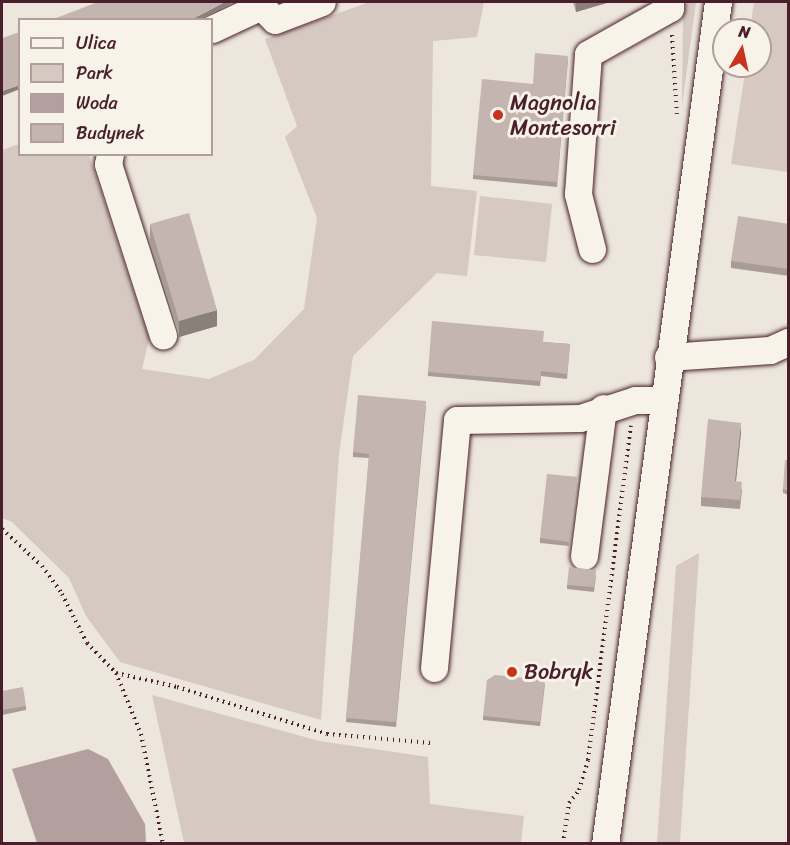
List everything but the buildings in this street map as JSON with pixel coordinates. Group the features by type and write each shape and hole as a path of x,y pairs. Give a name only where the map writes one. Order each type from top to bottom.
{"street":[{"path":"213,28 258,4 275,20 322,2"},
{"path":"605,843 662,400 718,2"},
{"path":"592,249 578,194 588,54 670,5"},
{"path":"110,156 108,164 163,335"},
{"path":"668,357 782,353"},
{"path":"434,668 457,420 580,418 603,408 635,400 662,400"},
{"path":"584,556 603,408"}],"path":[{"path":"670,5 677,120"},
{"path":"563,843 569,803 579,790 588,760 635,400"},
{"path":"2,530 42,566 62,594 87,644 116,673 141,734 163,843"},
{"path":"116,673 177,687 327,734 432,742"}],"green space":[{"path":"370,2 484,2 477,37 433,41 431,186 477,191 467,276 437,273 353,356 339,454 321,720 120,662 86,616 69,578 12,522 2,518 2,150 18,144 18,156 89,156 149,339 142,369 209,379 254,360 304,309 317,218 285,137 297,126 265,39"},
{"path":"687,2 696,2 682,106 683,17"},
{"path":"754,2 788,2 788,172 731,164 744,78 772,78 772,18 752,18"},
{"path":"480,196 552,204 546,262 474,255"},
{"path":"699,553 680,843 657,843 676,566"},
{"path":"152,695 319,741 428,757 430,804 524,816 521,843 184,843"}],"water":[{"path":"88,749 108,759 145,824 146,843 37,843 12,769"}],"place":[{"name":"Magnolia Montesorri","path":"498,115"},
{"name":"Bobryk","path":"512,672"}]}
